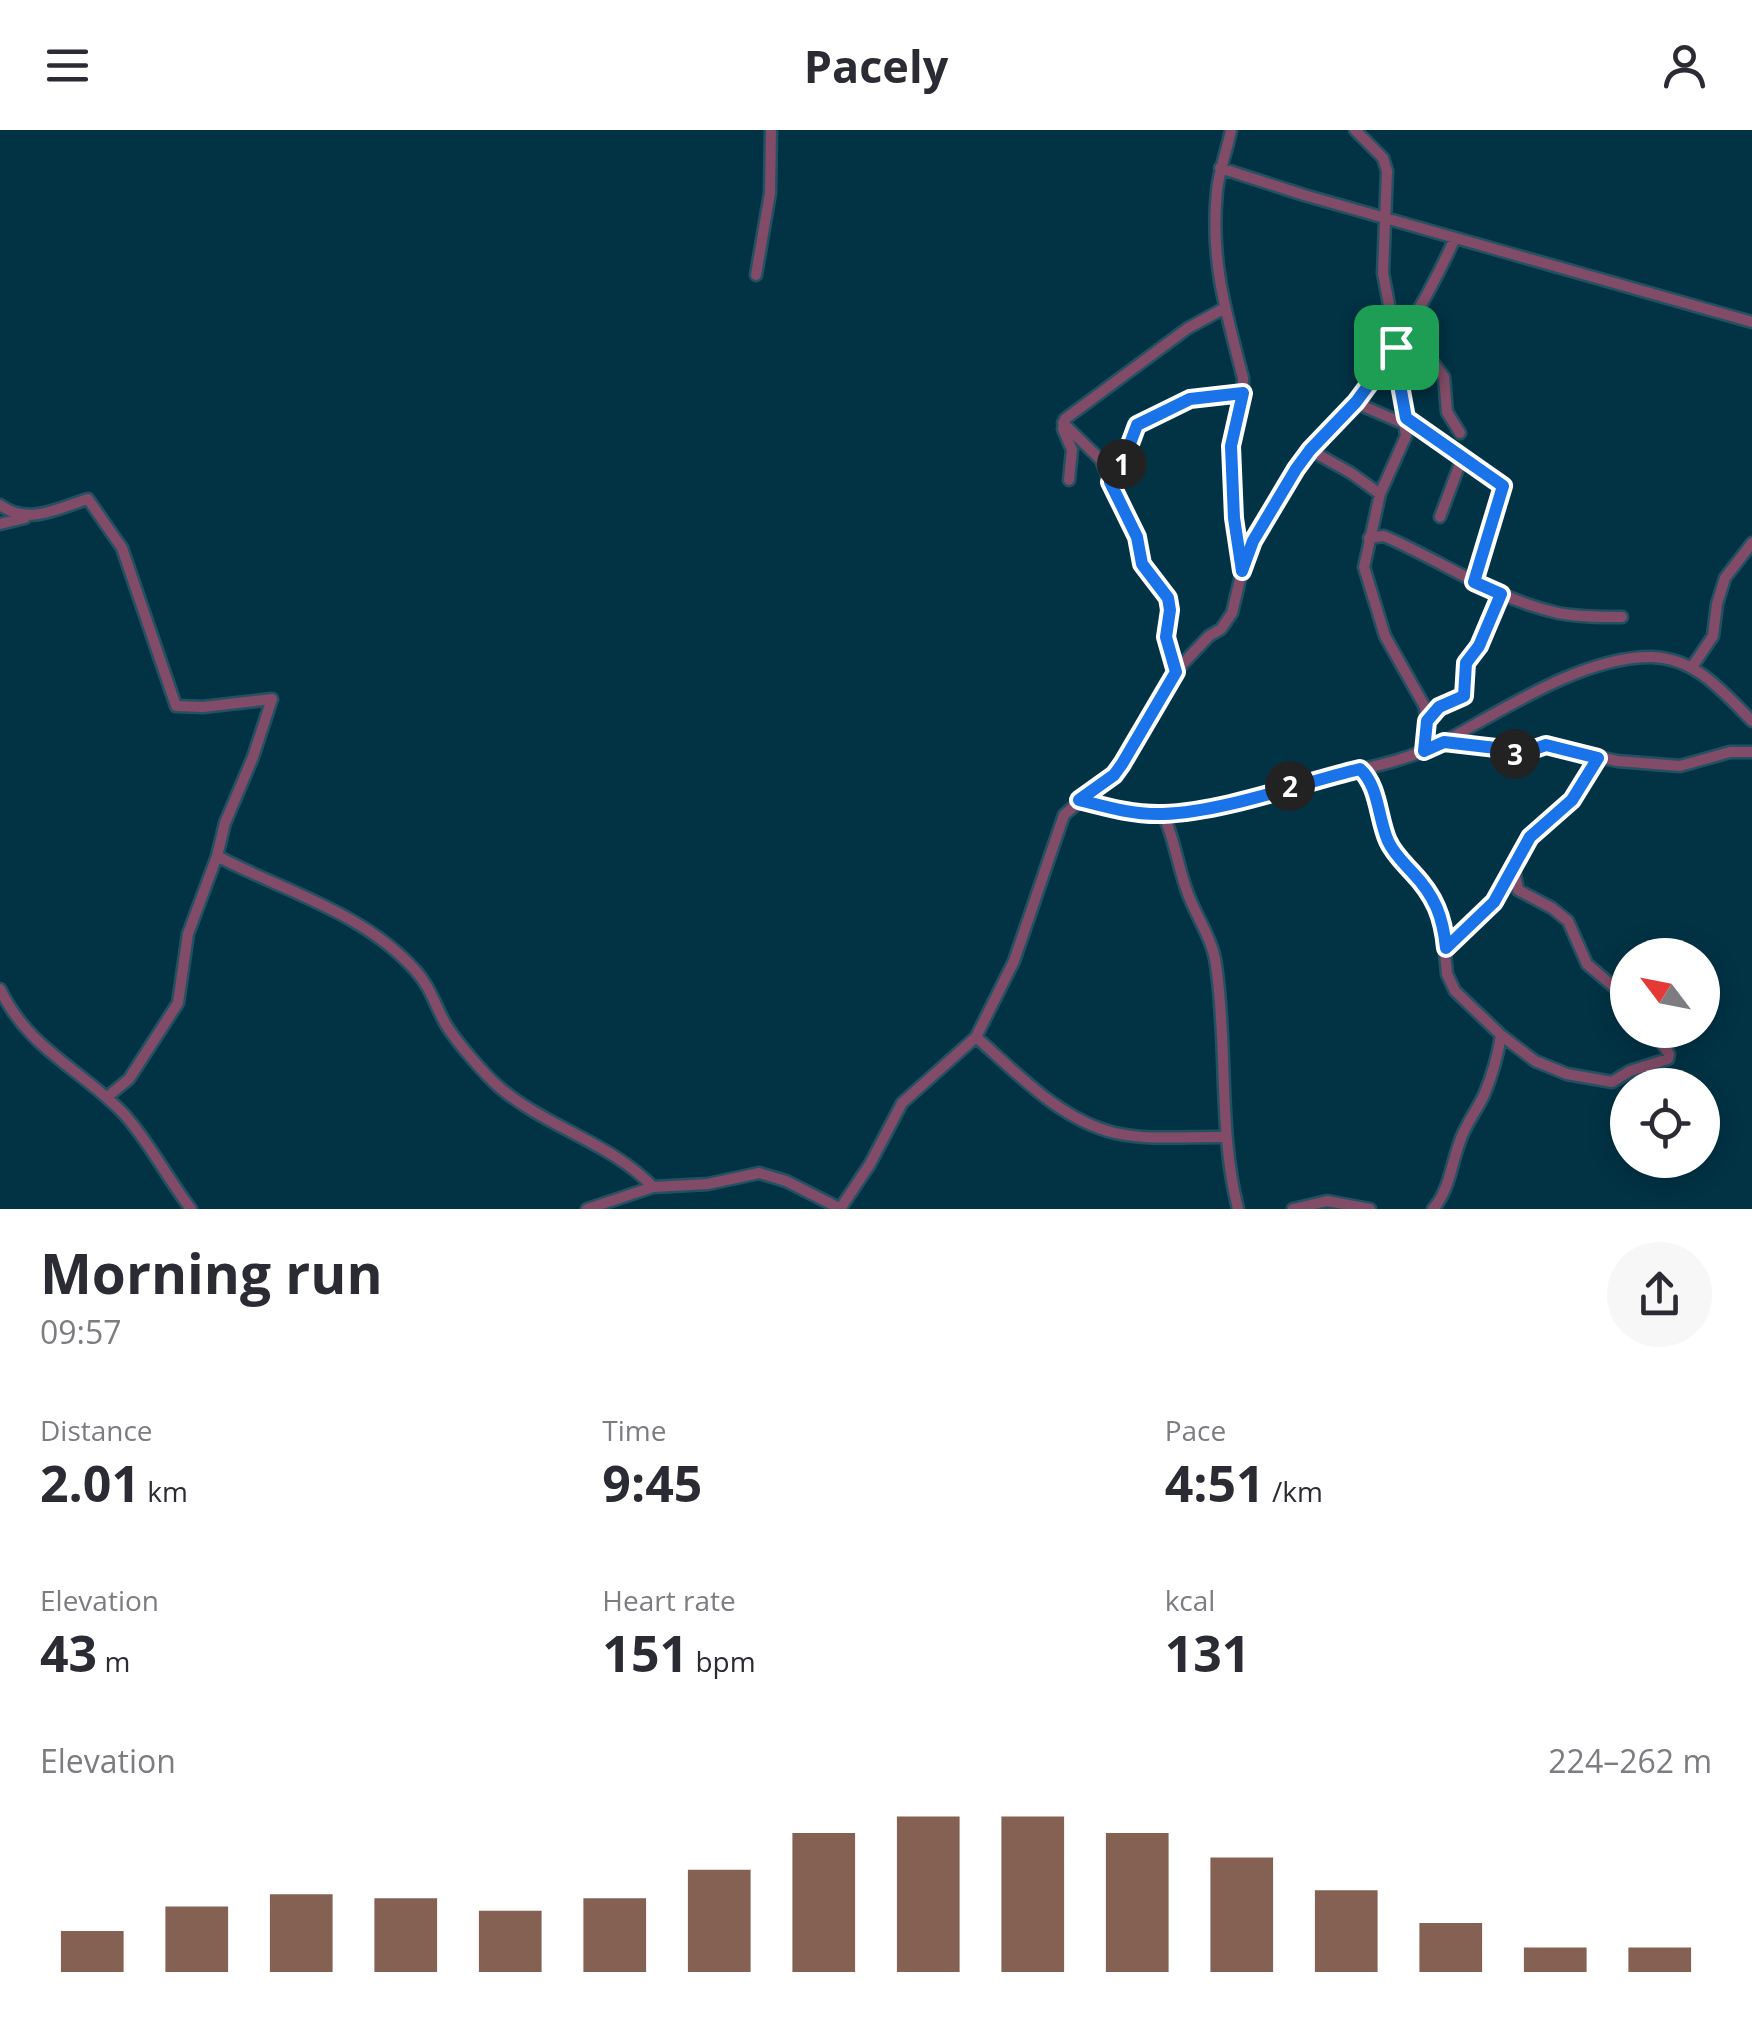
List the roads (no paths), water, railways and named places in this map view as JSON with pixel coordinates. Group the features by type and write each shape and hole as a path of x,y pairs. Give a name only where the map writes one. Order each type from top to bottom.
{"street":[{"path":"756,275 770,193 771,130"},
{"path":"1231,130 1217,190 1216,264 1243,378 1231,446 1234,530 1242,571"},
{"path":"1355,130 1384,158 1387,187 1383,273 1400,343 1398,374 1406,422 1404,446 1380,494 1364,566 1385,636 1422,697 1427,721 1424,751"},
{"path":"1220,168 1752,322"},
{"path":"587,1209 654,1186 693,1186 758,1174 786,1181 840,1209 870,1164 902,1103 976,1037 1014,961 1064,815 1114,775 1176,672 1209,636 1221,629 1268,515 1310,450 1356,402 1400,343 1455,238"},
{"path":"1070,480 1072,450 1063,423 1067,416 1188,328 1224,309"},
{"path":"1400,343 1429,357 1444,376 1447,412 1460,433"},
{"path":"1110,482 1140,422 1190,399 1243,393"},
{"path":"1356,402 1406,422 1503,486 1474,582"},
{"path":"1063,423 1101,460 1137,537 1142,564 1168,598 1166,637 1176,672"},
{"path":"1310,450 1380,494"},
{"path":"1440,517 1462,458"},
{"path":"0,524 88,500 122,548 176,706 272,699 184,946 178,1004 128,1080 107,1097"},
{"path":"0,505 30,517"},
{"path":"1369,538 1384,536 1501,594 1556,612 1622,617"},
{"path":"1692,668 1713,636 1717,604 1726,578 1752,543"},
{"path":"1427,721 1439,707 1464,696 1466,663 1479,646 1501,594"},
{"path":"1079,800 1162,814 1214,807 1424,751 1560,681 1592,669 1655,657 1692,668 1723,690 1752,722"},
{"path":"1444,742 1496,748 1517,755 1546,745 1598,758 1680,766 1730,752 1752,752"},
{"path":"1446,948 1486,911 1530,837 1572,800 1598,758"},
{"path":"1360,769 1368,778 1394,853 1436,902 1444,924 1450,984 1501,1035 1549,1068 1612,1082 1630,1070 1668,1059 1665,1048"},
{"path":"1162,814 1174,839 1186,891 1215,955 1225,1064 1224,1137 1238,1209"},
{"path":"217,856 334,911 384,941 415,969 434,996 445,1024 480,1070 501,1089 561,1128 600,1145 635,1168 654,1186"},
{"path":"1514,869 1518,890 1552,908 1568,922 1586,964 1610,984"},
{"path":"0,989 10,1010 34,1040 107,1097 139,1132 191,1209"},
{"path":"1434,1209 1456,1163 1457,1148 1468,1122 1484,1097 1501,1035"},
{"path":"976,1037 1030,1084 1087,1123 1126,1134 1224,1137"},
{"path":"1293,1209 1327,1200 1370,1209"}]}
